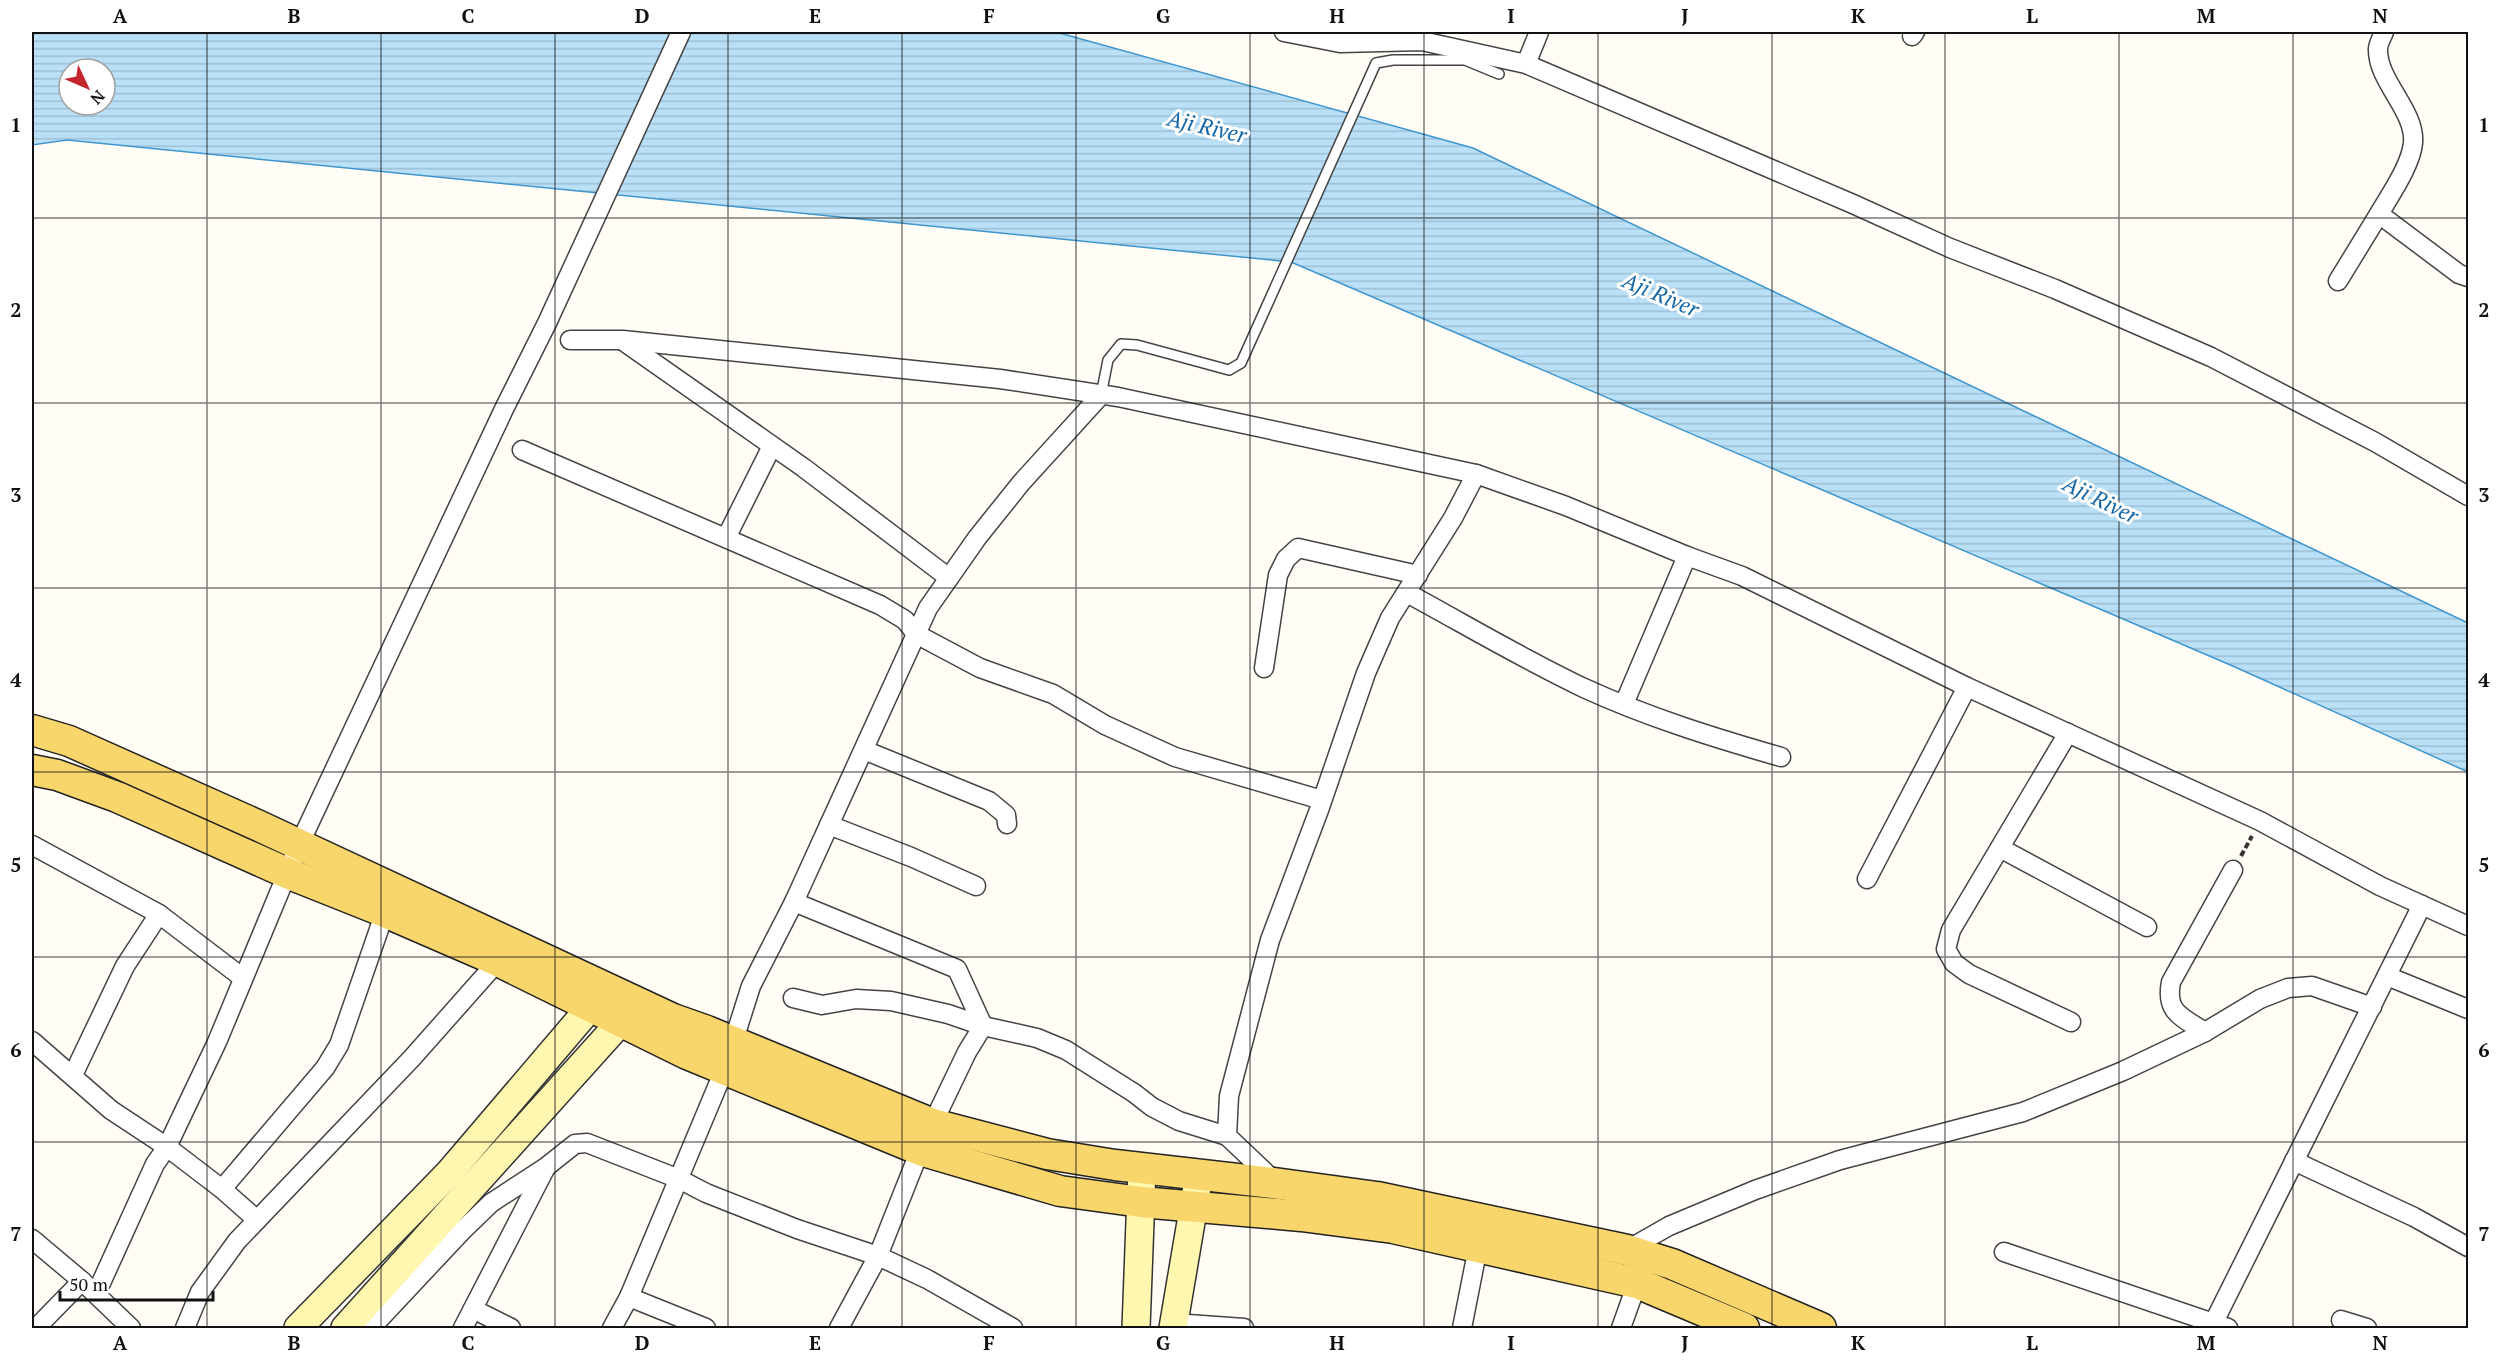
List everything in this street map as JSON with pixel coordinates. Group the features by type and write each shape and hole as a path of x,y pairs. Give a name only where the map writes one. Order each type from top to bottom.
{"main road":[{"path":"32,730 69,741 299,845 630,1012 687,1054 729,1055 933,1124 1047,1154 1377,1197 1716,1281 1821,1329"},
{"path":"32,770 57,775 117,797 287,873 498,961 599,998"},
{"path":"729,1055 920,1150 1059,1191 1141,1203 1195,1206 1365,1223 1478,1247 1637,1263 1744,1329"}],"street":[{"path":"96,1294 155,1164 166,1147 217,1042 299,845 504,409 547,323 681,32"},
{"path":"1284,32 1340,42 1422,42 1526,64 1950,248 2055,289 2211,357 2375,441 2469,496"},
{"path":"1526,64 1539,32"},
{"path":"2338,281 2379,214 2411,153 2412,129 2382,65 2378,49 2384,32"},
{"path":"2379,214 2459,274 2469,277"},
{"path":"570,340 622,340 1000,379 1101,395 1476,474 1566,506 1742,576 1967,687 2260,821 2380,886 2469,926"},
{"path":"622,340 772,446 949,578"},
{"path":"612,1329 629,1297 679,1179 729,1055 751,986 794,902 928,608 977,538 1021,483 1101,395"},
{"path":"726,538 772,446"},
{"path":"522,450 880,605 905,620 916,634 980,668 1053,694 1105,725 1175,757 1322,800"},
{"path":"1227,1136 1229,1096 1270,939 1366,673 1390,618 1453,518 1476,474"},
{"path":"1264,668 1278,575 1286,559 1298,548 1418,575"},
{"path":"1624,704 1687,556"},
{"path":"1407,593 1585,688 1721,740 1781,757"},
{"path":"1867,879 1967,687"},
{"path":"2068,733 1951,930 1946,949 1954,963 1969,974 2071,1022"},
{"path":"864,750 989,801 1006,815 1007,824"},
{"path":"830,825 976,886"},
{"path":"32,845 159,914 243,978"},
{"path":"2000,848 2147,927"},
{"path":"2205,1032 2174,1011 2168,998 2170,982 2233,870"},
{"path":"794,902 957,969 983,1026"},
{"path":"2004,1252 2217,1327 2294,1161 2422,904"},
{"path":"222,1189 325,1068 339,1045 385,912"},
{"path":"73,1075 125,966 159,914"},
{"path":"185,1329 200,1292 237,1241 412,1058 498,961"},
{"path":"2387,976 2469,1009"},
{"path":"1621,1329 1637,1263 1669,1226 1755,1190 1840,1160 2023,1112 2123,1071 2205,1032 2260,999 2288,988 2313,986 2372,1007"},
{"path":"298,1329 449,1173 599,998"},
{"path":"792,998 822,1005 856,999 891,1001 1037,1038 1066,1050 1134,1092 1152,1107 1179,1121 1227,1136 1266,1173 1273,1183 1271,1213"},
{"path":"345,1329 630,1012"},
{"path":"839,1329 879,1256 920,1150 967,1052 983,1026"},
{"path":"32,1041 111,1110 222,1189 257,1220"},
{"path":"371,1329 491,1203 546,1167 575,1144 586,1143 787,1225 879,1256 927,1279 1013,1329"},
{"path":"2294,1161 2414,1217 2469,1247"},
{"path":"463,1329 546,1167"},
{"path":"1136,1329 1142,1168"},
{"path":"1199,1175 1174,1326 1244,1329"},
{"path":"32,1239 82,1281 131,1329"},
{"path":"1462,1329 1478,1247"},
{"path":"36,1329 82,1281"},
{"path":"629,1297 706,1329"},
{"path":"473,1309 511,1329"},
{"path":"2341,1320 2367,1329"}],"lane":[{"path":"1101,395 1108,360 1121,344 1137,345 1229,370 1241,363 1376,63 1394,60 1465,60 1499,74"}],"path":[{"path":"2233,870 2260,821"}],"water":[{"name":"Aji River","path":"32,32 1056,32 1473,148 2468,623 2468,772 2235,667 1291,262 67,140 32,145"}]}
